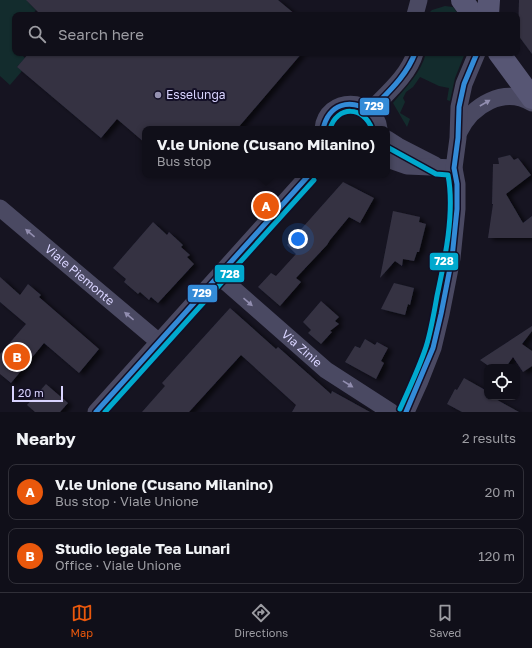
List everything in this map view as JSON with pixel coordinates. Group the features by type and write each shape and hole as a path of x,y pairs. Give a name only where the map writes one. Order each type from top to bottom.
{"main road":[{"path":"462,0 471,12"},
{"path":"488,12 489,0"},
{"path":"501,56 532,98"}],"street":[{"path":"416,12 419,0"},
{"path":"370,111 407,71 414,56"},
{"path":"459,132 459,107 464,84 476,56"},
{"path":"446,167 463,123 480,106 493,98 514,96 532,102"},
{"path":"324,126 330,113 339,106 352,104 360,105 370,111 378,121 379,126"},
{"path":"390,141 398,146 446,167 458,184 452,258 442,314 430,354 406,412"},
{"path":"390,161 407,166 446,167"},
{"path":"99,411 306,178"},
{"name":"Viale Piemonte","path":"0,208 159,342"},
{"name":"Via Zinie","path":"219,276 326,370 391,412"}],"green space":[{"path":"0,0 28,0 27,1 36,10 34,12 12,12 12,56 23,56 25,58 17,67 22,71 10,85 0,76"},
{"path":"445,6 453,7 457,12 430,12"},
{"path":"425,56 464,56 455,78 450,101 447,100 449,88 439,86 420,77 413,87 406,92 403,98 405,102 400,113 410,119 407,127 393,103 417,73"}],"building":[{"path":"26,0 278,0 292,12 38,12"},
{"path":"519,0 532,0 532,54 520,38 520,12 519,12"},
{"name":"Esselunga","path":"26,56 299,56 240,126 142,126 142,140 117,119 101,138 17,67"},
{"path":"510,155 514,160 518,158 531,175 506,194 523,223 532,216 532,238 488,238 493,204 493,164 499,164 498,158"},
{"path":"343,182 374,198 360,223 349,217 327,245 296,278 301,282 280,306 258,287 271,273 276,276 296,254 287,245"},
{"path":"393,211 420,217 419,222 426,224 419,252 417,252 414,261 403,259 402,266 395,261 380,278"},
{"path":"153,222 167,235 169,232 183,245 181,247 190,255 187,257 194,264 158,303 151,297 149,300 140,292 138,294 124,282 126,279 113,268"},
{"path":"0,277 20,295 28,284 41,295 39,297 99,349 79,373 44,343 11,383 0,374 0,354 26,324 0,302"},
{"path":"394,283 414,288 410,305 408,304 405,315 381,309"},
{"path":"321,301 339,317 335,321 339,324 330,331 332,332 321,344 308,333 311,330 303,322"},
{"path":"230,308 276,349 278,347 331,394 332,391 370,412 292,412 296,405 241,355 189,412 142,412 165,386 162,383"},
{"path":"532,326 532,331 522,344 532,351 532,366 523,372 520,368 520,364 518,364 513,357 508,364 486,364 480,360"},
{"path":"365,339 375,345 377,342 388,348 381,361 384,363 376,379 345,362 355,346 360,348"},
{"path":"464,378 484,389 484,400 497,400 519,412 462,412 447,404 455,389 457,390"},
{"path":"46,384 68,403 60,412 35,412 27,405"}],"transit line":[{"name":"729","path":"324,126 330,114 335,109 347,104 362,107 370,111 407,70 414,56"},
{"name":"729","path":"406,412 433,348 452,258 457,209 457,184 454,168 458,138 459,107 464,84 476,56"},
{"name":"728","path":"331,126 333,121 338,116 344,112 351,111 363,116 370,126"},
{"name":"728","path":"390,149 436,174 448,175 450,189 450,220 448,236 431,328 420,363 400,409"},
{"name":"729","path":"96,412 306,178"},
{"name":"728","path":"105,412 314,180"}],"place":[{"name":"Esselunga","path":"158,95"},
{"name":"V.le Unione (Cusano Milanino)","path":"266,206"},
{"name":"Studio legale Tea Lunari","path":"17,357"}]}
